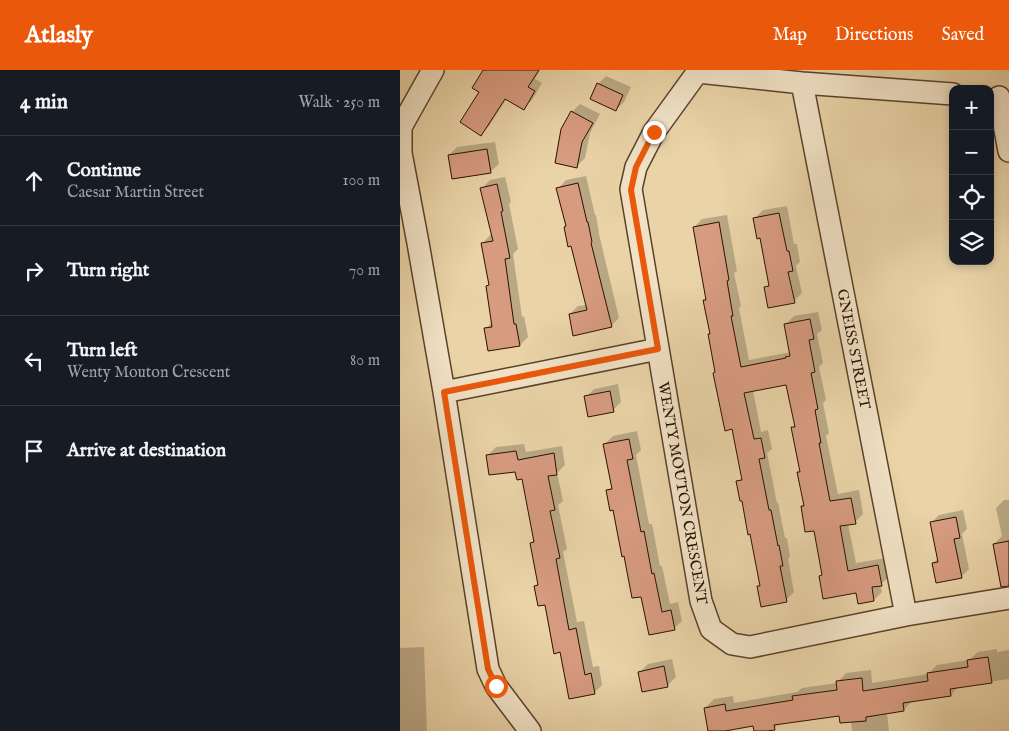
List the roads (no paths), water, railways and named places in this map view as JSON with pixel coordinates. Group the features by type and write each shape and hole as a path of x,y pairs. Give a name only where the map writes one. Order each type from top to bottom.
{"street":[{"path":"433,70 401,127 401,153 444,392 488,669 496,686 530,731"},
{"path":"698,71 802,82 949,94"},
{"name":"WENTY MOUTON CRESCENT","path":"698,71 654,132 636,167 631,190 701,601 711,629 732,644 750,647 906,615 1009,598"},
{"name":"GNEISS STREET","path":"802,82 906,615"},
{"path":"999,97 1009,151"},
{"path":"444,392 658,349"}]}
